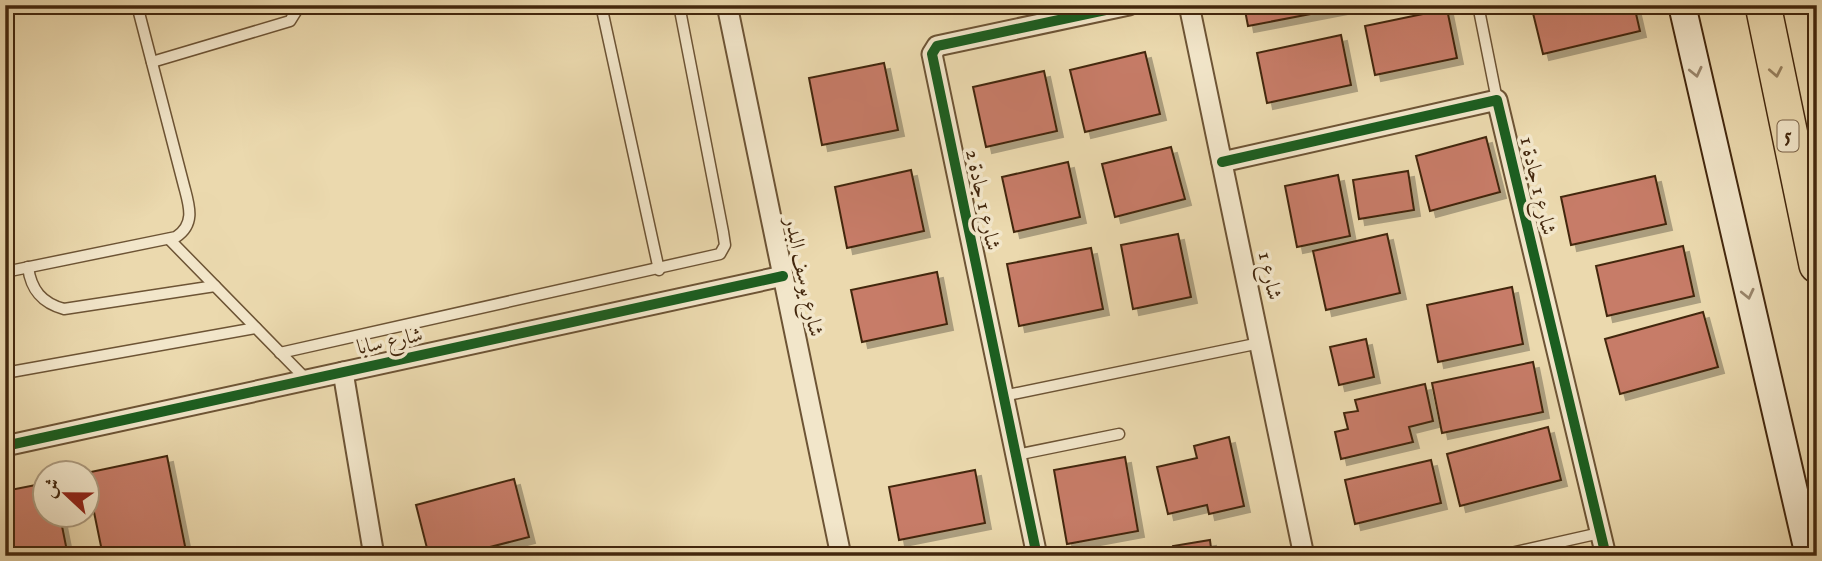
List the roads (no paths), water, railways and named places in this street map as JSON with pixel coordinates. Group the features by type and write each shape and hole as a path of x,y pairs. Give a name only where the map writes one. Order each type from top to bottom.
{"highway":[{"name":"5","path":"1763,5 1817,265"}],"main road":[{"path":"1682,5 1806,555"}],"street":[{"name":"شارع يوسف البدر","path":"727,5 841,556"},
{"name":"شارع 1 جادة 2","path":"1037,556 934,50 937,46 1129,5"},
{"name":"شارع 1","path":"1189,5 1304,556"},
{"path":"1222,162 1497,100"},
{"name":"شارع 1 جادة 1","path":"1497,100 1606,556"},
{"name":"شارع سابا","path":"5,446 783,276"},
{"path":"343,372 374,556"}],"lane":[{"path":"5,272 169,239 183,233 187,227 190,210 137,5"},
{"path":"152,62 290,21 300,5"},
{"path":"601,5 659,270"},
{"path":"280,353 713,258 720,254 725,245 678,5"},
{"path":"1478,5 1497,100"},
{"path":"169,239 307,380"},
{"path":"28,267 34,290 52,306 64,309 215,286"},
{"path":"5,373 256,328"},
{"path":"1003,396 1259,342"},
{"path":"1016,455 1119,434"},
{"path":"1498,556 1600,533"}]}
